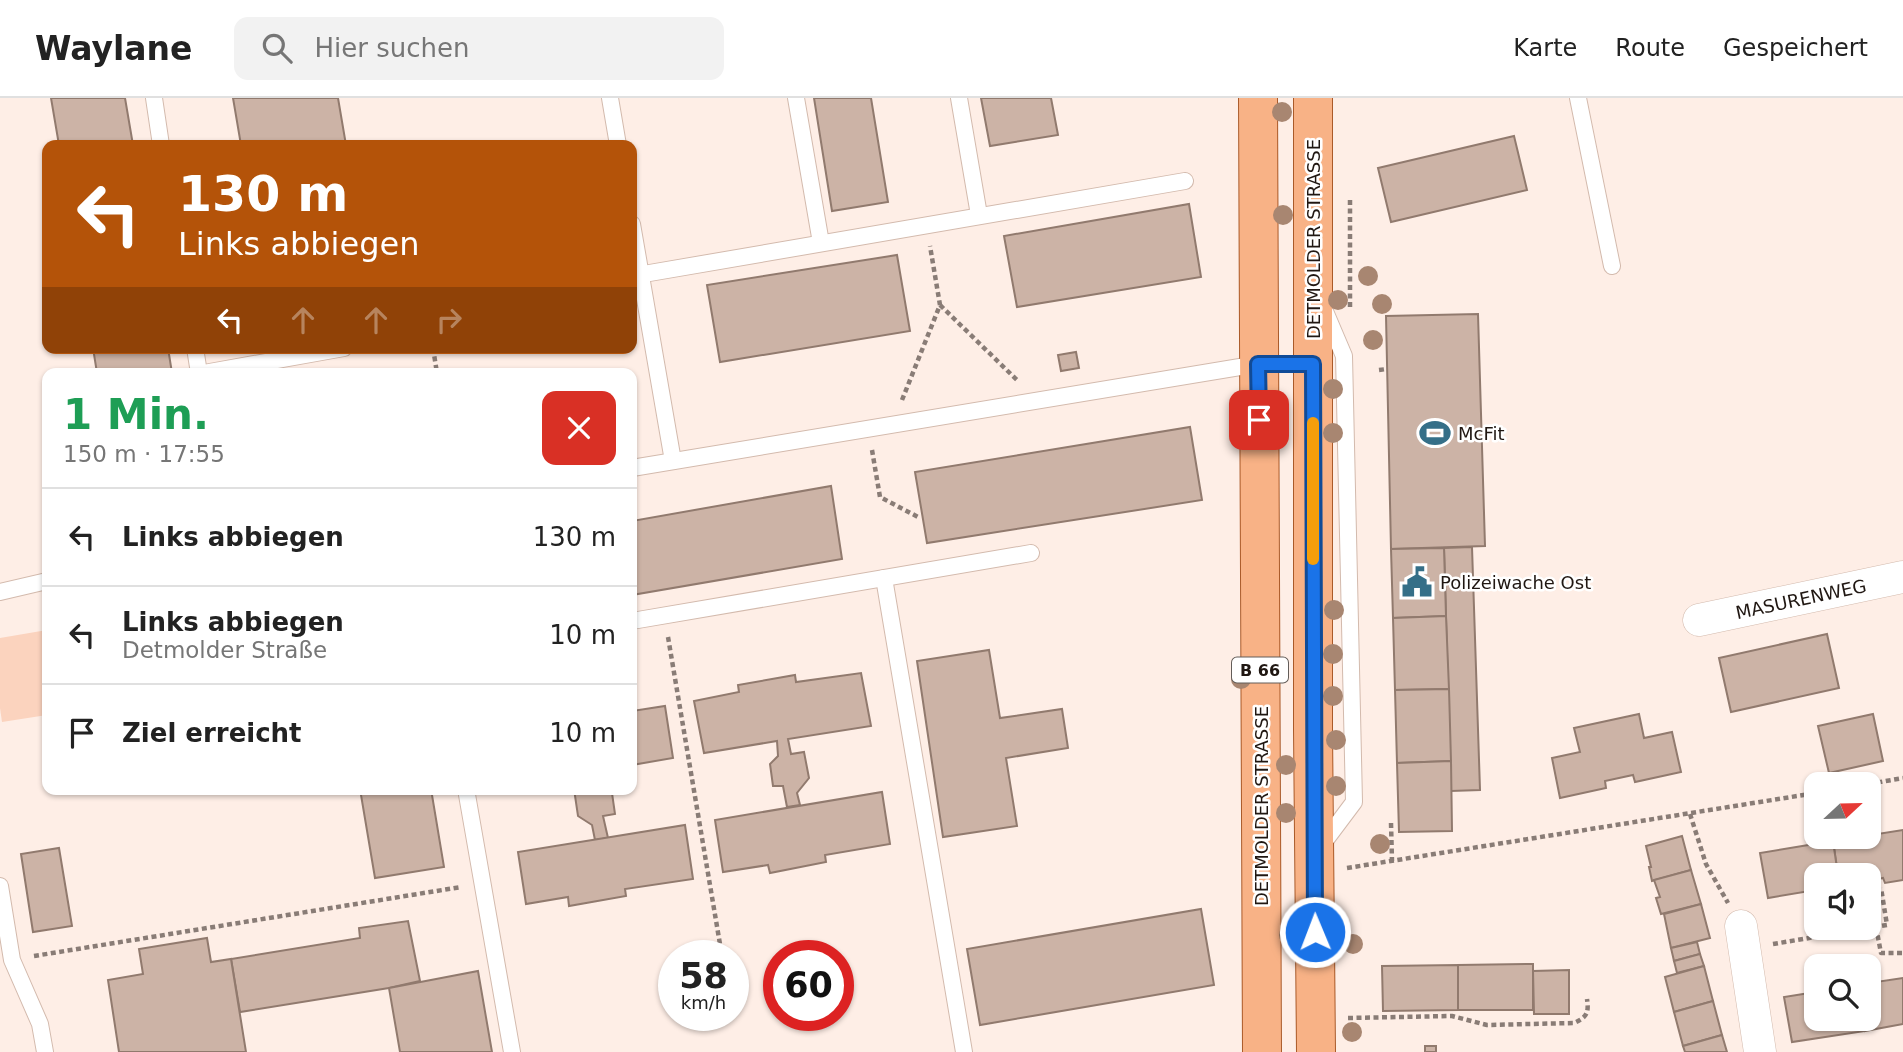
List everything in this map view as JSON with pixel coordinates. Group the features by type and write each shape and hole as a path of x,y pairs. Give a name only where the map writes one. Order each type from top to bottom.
{"main road":[{"name":"DETMOLDER STRASSE","path":"1258,98 1262,1052"},
{"name":"DETMOLDER STRASSE","path":"1313,98 1313,364 1325,863 1316,1052"},
{"path":"1258,364 1313,364"}],"street":[{"name":"MASURENWEG","path":"1699,620 1903,578"},
{"path":"1743,937 1760,1052"}],"lane":[{"path":"154,98 160,140"},
{"path":"610,98 617,140"},
{"path":"796,98 821,243"},
{"path":"959,98 979,215"},
{"path":"1578,98 1612,266"},
{"path":"637,276 1185,181"},
{"path":"637,281 673,461"},
{"path":"1314,285 1344,356 1354,802 1325,863"},
{"path":"230,368 310,354"},
{"path":"637,467 1258,364"},
{"path":"637,620 1031,553"},
{"path":"884,578 964,1052"},
{"path":"0,592 42,582"},
{"path":"467,795 512,1052"},
{"path":"0,886 12,960 40,1024 45,1052"}],"path":[{"path":"905,422 902,398 940,305 927,224"},
{"path":"940,305 1017,379 1028,402"},
{"path":"1379,370 1387,369"},
{"path":"869,428 880,497 920,518"},
{"path":"664,615 719,940"},
{"path":"1881,782 1903,778"},
{"path":"1325,863 1392,861 1804,795"},
{"path":"1690,814 1706,864 1743,937 1804,932"},
{"path":"1391,823 1392,861"},
{"path":"12,960 482,883"},
{"path":"1881,888 1887,925 1881,926"},
{"path":"1878,940 1881,953 1903,953"},
{"path":"1336,1018 1452,1016 1487,1025 1574,1023 1585,1018 1588,1011 1587,999"}],"shaded area":[{"path":"42,631 42,716 2,722 0,638"}],"building":[{"path":"51,98 125,98 132,140 58,140"},
{"path":"233,98 338,98 345,140 240,140"},
{"path":"814,98 871,98 888,202 832,211"},
{"path":"981,98 1051,98 1058,135 990,146"},
{"path":"1514,136 1527,190 1391,222 1378,168"},
{"path":"1189,204 1201,277 1017,307 1004,236"},
{"path":"897,255 910,331 720,362 707,285"},
{"name":"McFit","path":"1478,314 1485,546 1391,549 1386,316"},
{"path":"1076,352 1079,368 1061,371 1058,355"},
{"path":"94,354 169,354 171,368 96,368"},
{"path":"1190,427 1202,500 927,543 915,472"},
{"path":"831,486 842,559 637,594 637,520"},
{"path":"1472,547 1480,790 1451,791 1444,548"},
{"path":"1444,548 1446,616 1393,618 1391,549"},
{"path":"1446,616 1449,689 1395,690 1393,618"},
{"path":"1827,634 1839,688 1731,712 1719,658"},
{"path":"989,650 1000,718 1062,709 1068,748 1006,758 1017,826 943,837 917,661"},
{"path":"861,673 871,726 788,739 791,754 804,752 809,778 797,793 800,805 787,807 783,786 773,786 770,764 778,756 777,741 704,753 694,701 739,692 738,685 795,675 796,682"},
{"path":"1449,689 1451,761 1397,763 1395,690"},
{"path":"665,706 673,758 637,764 637,710"},
{"path":"1639,714 1644,738 1672,732 1681,772 1635,782 1633,775 1605,781 1606,788 1560,798 1552,758 1580,752 1574,728"},
{"path":"1873,714 1883,761 1829,772 1818,726"},
{"path":"1451,761 1452,831 1399,832 1397,763"},
{"path":"882,792 890,844 825,855 826,862 770,873 768,865 723,872 715,820"},
{"path":"361,795 432,795 444,867 375,878"},
{"path":"575,795 612,795 615,814 603,816 608,838 595,840 592,825 578,816"},
{"path":"685,825 693,879 625,889 626,896 569,906 568,897 526,904 518,852"},
{"path":"1903,830 1903,880 1885,883 1881,878 1881,863 1836,863 1834,849 1881,849 1881,833"},
{"path":"1682,836 1691,870 1652,881 1646,846"},
{"path":"1804,846 1804,849 1834,849 1836,863 1804,863 1804,892 1768,898 1760,853"},
{"path":"59,848 72,926 33,932 21,854"},
{"path":"1691,870 1701,904 1661,914 1656,898 1660,897 1654,880"},
{"path":"1701,904 1710,938 1671,948 1664,914"},
{"path":"1201,909 1214,985 980,1025 967,949"},
{"path":"408,921 420,981 240,1012 231,959 360,938 359,928"},
{"path":"207,938 211,962 231,959 246,1052 119,1052 108,980 143,974 139,949"},
{"path":"1697,942 1700,954 1674,961 1671,948"},
{"path":"1700,954 1704,966 1677,973 1674,961"},
{"path":"1533,964 1533,1010 1458,1010 1458,965"},
{"path":"1458,965 1458,1010 1383,1011 1382,966"},
{"path":"1704,966 1713,1001 1674,1012 1665,977"},
{"path":"1569,970 1569,1014 1534,1014 1533,971"},
{"path":"478,971 492,1052 400,1052 389,988"},
{"path":"1903,978 1903,1024 1881,1028 1881,981"},
{"path":"1804,994 1804,1031 1865,1031 1792,1042 1784,997"},
{"path":"1713,1001 1722,1035 1683,1046 1674,1012"},
{"path":"1722,1035 1727,1052 1685,1052 1683,1046"},
{"path":"1425,1046 1436,1046 1436,1052 1425,1052"}],"slow traffic":[{"path":"1313,423 1313,559"}],"place":[{"name":"McFit","path":"1435,433"},
{"name":"Polizeiwache Ost","path":"1417,582"}],"route":[{"path":"1259,420 1258,364 1313,364 1315,932"}]}
